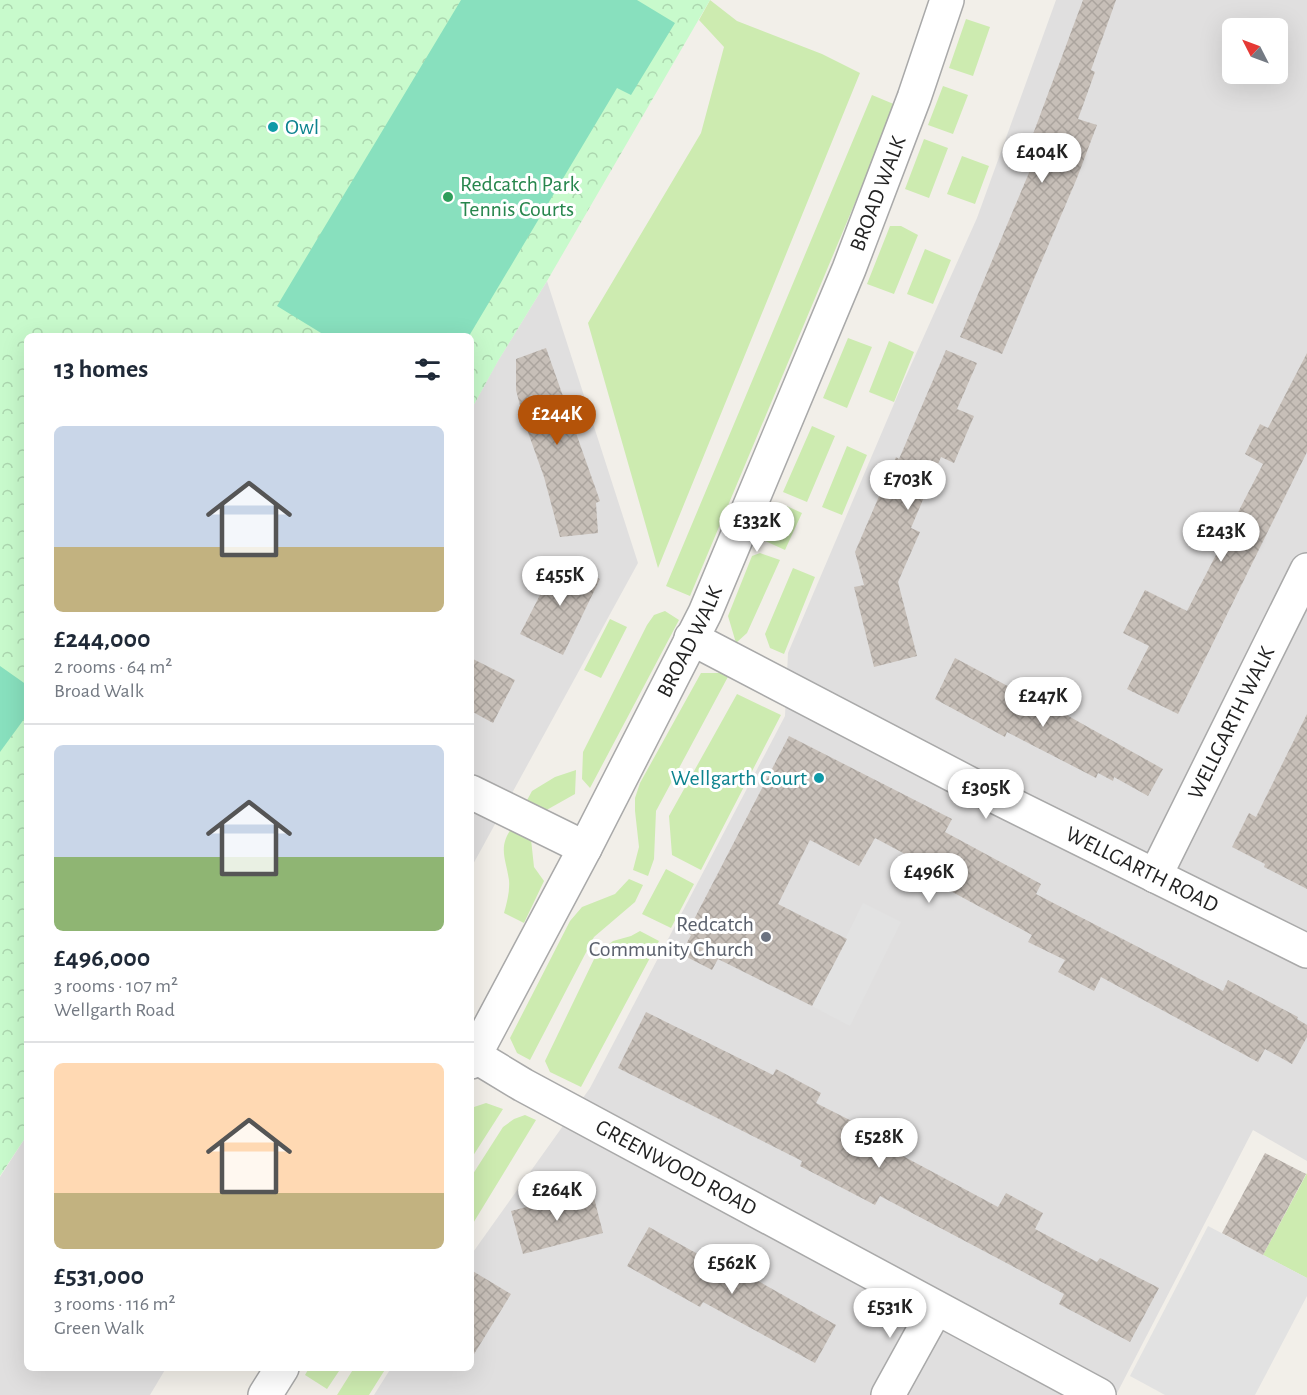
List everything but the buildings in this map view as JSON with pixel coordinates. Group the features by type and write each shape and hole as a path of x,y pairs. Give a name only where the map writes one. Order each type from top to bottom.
{"street":[{"name":"BROAD WALK","path":"474,1057 585,848 705,613 849,269 914,98 947,0"},
{"name":"WELLGARTH WALK","path":"1155,876 1307,570"},
{"name":"WELLGARTH ROAD","path":"691,638 978,788 1307,951"},
{"path":"474,793 585,848"},
{"name":"GREENWOOD ROAD","path":"474,1060 1099,1395"},
{"path":"888,1395 936,1308"},
{"path":"265,1395 280,1371"}],"shaded area":[{"path":"1056,0 1307,0 1307,1161 1253,1130 1116,1395 374,1395 389,1371 474,1371 474,1251 590,1088 785,716 788,653 902,385 977,218"},
{"path":"547,281 638,563 474,863 474,404"},
{"path":"863,903 901,922 850,1026 812,1006"},
{"path":"24,1140 24,1371 164,1371 150,1395 0,1395 0,1177"},
{"path":"1208,1226 1307,1278 1307,1296 1255,1395 1165,1395 1130,1376"}],"green space":[{"path":"0,0 710,0 474,405 474,333 24,333 24,1140 0,1176"},
{"name":"Redcatch Park Tennis Courts","path":"461,0 637,0 675,23 631,95 617,88 471,333 321,333 277,306"},
{"path":"710,0 737,21 822,54 860,73 658,568 588,323 701,133 724,47 699,20"},
{"path":"966,19 990,27 973,76 949,68"},
{"path":"943,86 968,95 953,134 928,125"},
{"path":"872,95 896,105 690,596 666,586"},
{"path":"924,139 948,148 929,198 905,189"},
{"path":"962,156 989,166 975,204 947,194"},
{"path":"890,226 901,226 918,235 894,294 867,284"},
{"path":"925,249 951,260 933,304 907,294"},
{"path":"848,338 872,347 847,408 823,398"},
{"path":"889,341 914,352 894,402 869,392"},
{"path":"812,426 835,436 807,502 783,492"},
{"path":"847,446 867,455 842,515 822,507"},
{"path":"778,502 802,513 785,550 761,539"},
{"path":"760,553 780,560 747,633 736,643 728,616 752,556"},
{"path":"793,568 815,577 784,654 770,648 765,634"},
{"path":"665,611 679,620 590,788 582,779 583,752 647,625 654,615"},
{"path":"610,619 627,627 601,678 584,670"},
{"path":"0,666 24,683 24,719 0,752"},
{"path":"701,673 730,673 656,811 654,859 648,876 633,870 639,847 635,798 640,783"},
{"path":"737,694 781,715 701,870 672,855 669,816"},
{"path":"576,770 575,794 543,812 525,804 532,791 555,777"},
{"path":"511,829 531,839 534,867 544,881 524,923 504,913 509,880 504,848"},
{"path":"666,869 694,884 671,928 642,914"},
{"path":"629,879 643,885 635,902 594,937 530,1060 517,1053 510,1038 570,921 582,907 615,894"},
{"path":"640,931 659,941 581,1087 550,1072 545,1061 596,955 613,941"},
{"path":"486,1103 503,1109 474,1154 474,1107"},
{"path":"525,1115 536,1120 474,1222 474,1172 503,1127"},
{"path":"1307,1173 1307,1278 1263,1255"},
{"path":"307,1371 339,1371 327,1389 305,1375"},
{"path":"352,1371 384,1371 369,1395 337,1395"}],"place":[{"name":"Owl","path":"273,127"},
{"name":"Redcatch Park Tennis Courts","path":"448,197"},
{"name":"Wellgarth Court","path":"819,778"},
{"name":"Redcatch Community Church","path":"766,937"}]}
